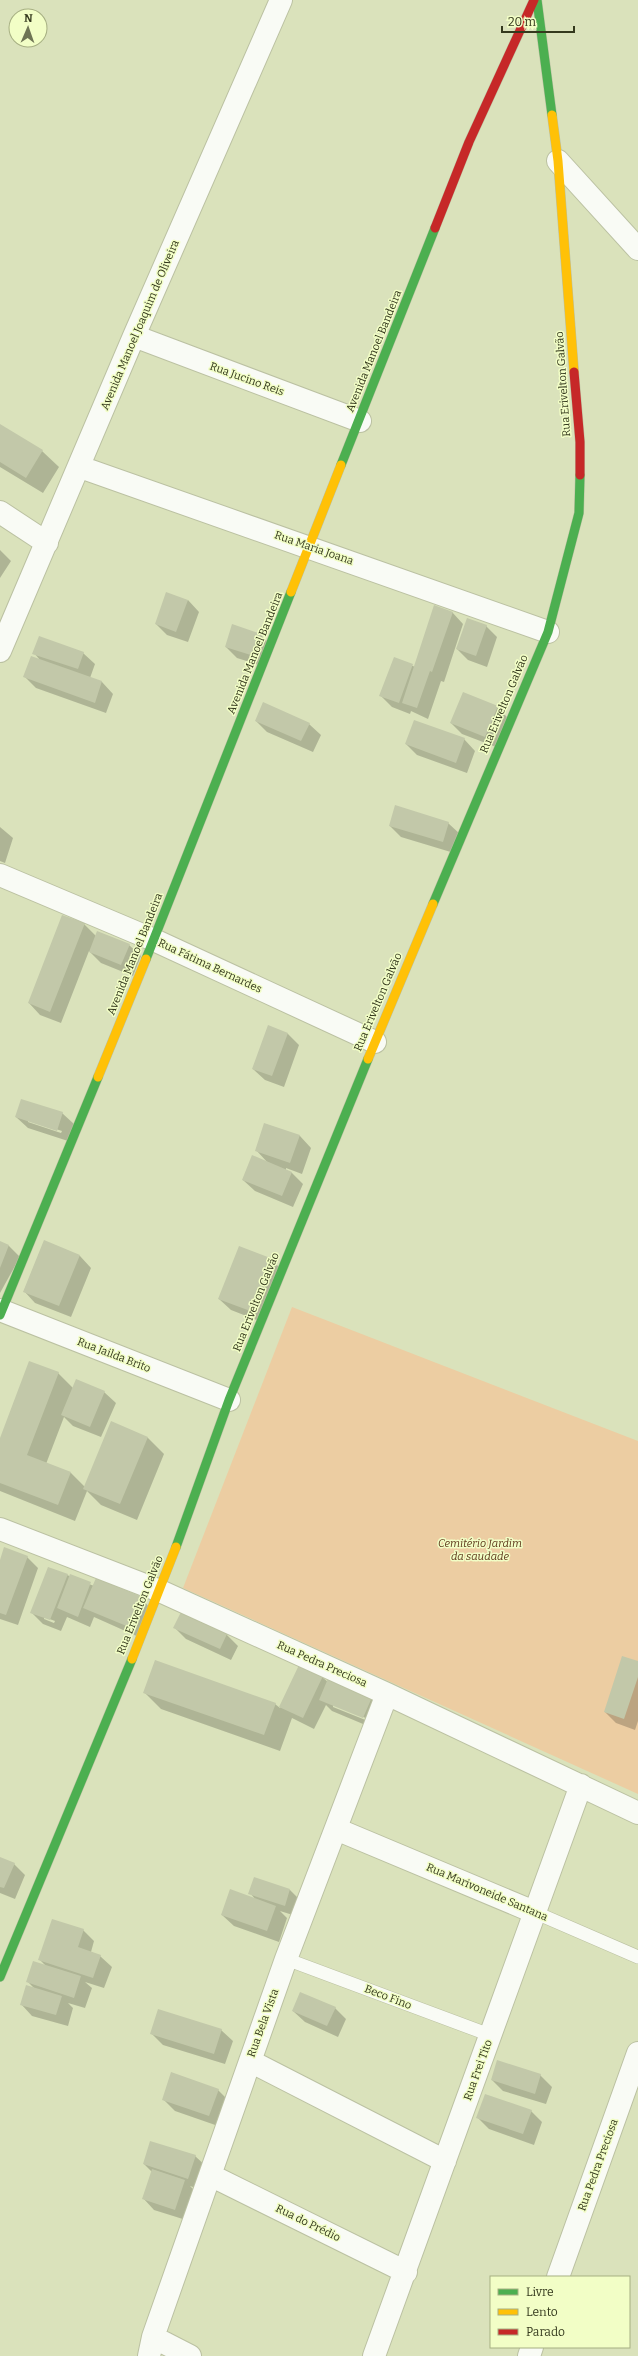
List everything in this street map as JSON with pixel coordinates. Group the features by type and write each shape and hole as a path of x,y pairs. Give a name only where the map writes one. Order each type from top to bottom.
{"main road":[{"name":"Avenida Manoel Bandeira","path":"1,1312 154,940 311,547 469,142 534,0"},
{"name":"Rua Erivelton Galvão","path":"0,1976 160,1591 229,1400 375,1042 548,632 579,513 580,442 558,161 537,0"}],"street":[{"name":"Avenida Manoel Joaquim de Oliveira","path":"0,651 134,336 282,0"},
{"path":"558,161 638,249"},
{"name":"Rua Jucino Reis","path":"134,336 360,421"},
{"name":"Rua Maria Joana","path":"80,466 548,632"},
{"path":"0,512 47,543"},
{"name":"Rua Fátima Bernardes","path":"0,875 154,940 375,1042"},
{"name":"Rua Jailda Brito","path":"1,1312 229,1400"},
{"name":"Rua Pedra Preciosa","path":"0,1529 160,1591 387,1694 582,1785 638,1813"},
{"name":"Rua Bela Vista","path":"151,2346 286,1959 387,1694"},
{"name":"Rua Frei Tito","path":"374,2356 406,2272 534,1912 582,1785"},
{"name":"Rua Marivoneide Santana","path":"336,1828 534,1912"},
{"name":"Rua Pedra Preciosa","path":"558,2276 638,2052"},
{"path":"250,2061 445,2161"},
{"name":"Rua do Prédio","path":"210,2175 406,2272"},
{"path":"151,2346 190,2356"}],"lane":[{"name":"Rua Marivoneide Santana","path":"534,1912 638,1957"},
{"name":"Beco Fino","path":"286,1959 490,2035"}],"green space":[{"name":"Cemitério Jardim da saudade","path":"292,1307 638,1441 638,1794 183,1588"}],"building":[{"path":"0,424 43,450 26,478 0,462"},
{"path":"166,592 188,600 176,632 155,624"},
{"path":"434,605 453,612 432,672 430,671 417,708 402,703"},
{"path":"467,618 487,625 476,656 456,649"},
{"path":"232,624 261,634 254,656 225,647"},
{"path":"39,636 84,652 78,669 32,654"},
{"path":"31,656 102,681 95,703 23,677"},
{"path":"394,657 413,664 399,703 379,696"},
{"path":"463,692 498,706 485,737 450,723"},
{"path":"263,702 310,723 301,741 255,721"},
{"path":"414,720 465,738 456,763 405,744"},
{"path":"395,805 449,822 443,842 389,826"},
{"path":"62,915 85,923 50,1012 28,1003"},
{"path":"97,931 130,944 121,965 89,952"},
{"path":"268,1025 288,1033 272,1076 252,1069"},
{"path":"21,1099 63,1112 57,1131 15,1117"},
{"path":"264,1123 300,1135 290,1163 255,1151"},
{"path":"252,1155 292,1172 282,1196 242,1180"},
{"path":"44,1240 80,1255 59,1306 23,1292"},
{"path":"0,1241 9,1245 0,1268"},
{"path":"239,1246 273,1259 253,1312 218,1299"},
{"path":"29,1361 59,1372 27,1455 71,1472 58,1505 0,1483 0,1438"},
{"path":"76,1379 105,1391 90,1427 61,1415"},
{"path":"111,1421 148,1437 120,1504 83,1489"},
{"path":"4,1547 28,1556 6,1615 0,1613 0,1560"},
{"path":"48,1567 68,1574 50,1620 30,1613"},
{"path":"70,1574 91,1582 78,1617 57,1608"},
{"path":"96,1578 142,1597 129,1627 83,1608"},
{"path":"181,1612 227,1634 220,1649 173,1628"},
{"path":"622,1656 638,1661 638,1677 624,1719 604,1712"},
{"path":"155,1660 276,1703 264,1735 143,1693"},
{"path":"299,1665 323,1676 303,1718 279,1707"},
{"path":"329,1676 373,1695 363,1718 319,1700"},
{"path":"0,1857 15,1863 4,1888 0,1887"},
{"path":"254,1877 290,1889 285,1906 248,1894"},
{"path":"230,1889 276,1906 267,1931 221,1915"},
{"path":"52,1919 84,1929 78,1947 101,1955 93,1978 38,1960"},
{"path":"33,1961 81,1976 74,1998 26,1982"},
{"path":"26,1985 62,1996 56,2015 20,2005"},
{"path":"300,1992 336,2007 327,2026 292,2011"},
{"path":"158,2009 222,2029 214,2054 150,2034"},
{"path":"497,2060 541,2074 535,2094 491,2080"},
{"path":"171,2072 219,2089 209,2116 162,2100"},
{"path":"485,2094 532,2110 523,2134 476,2118"},
{"path":"150,2141 196,2155 188,2179 143,2164"},
{"path":"152,2169 185,2180 175,2210 142,2199"}],"traffic: fast":[{"path":"537,0 552,115"},
{"path":"341,465 435,228"},
{"path":"433,904 548,632 579,513 580,475"},
{"path":"146,959 291,592"},
{"path":"176,1547 229,1400 368,1059"},
{"path":"0,1315 98,1077"},
{"path":"0,1977 132,1659"}],"traffic: slow":[{"path":"552,115 558,161 574,372"},
{"path":"291,592 341,465"},
{"path":"368,1059 433,904"},
{"path":"98,1077 146,959"},
{"path":"132,1659 176,1547"}],"traffic: jam":[{"path":"435,228 469,142 534,0"},
{"path":"574,372 580,442 580,475"}]}
